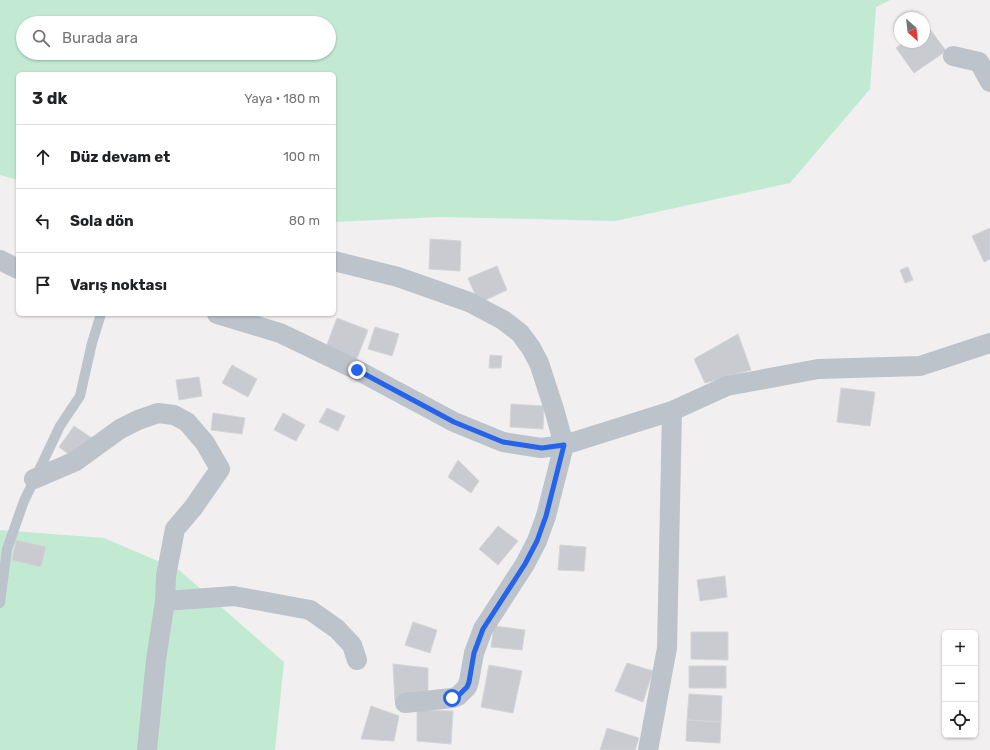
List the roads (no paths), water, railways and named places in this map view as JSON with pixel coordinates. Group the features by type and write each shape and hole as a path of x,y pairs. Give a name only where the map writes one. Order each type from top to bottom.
{"street":[{"path":"953,56 979,62 990,82"},
{"path":"0,260 16,268"},
{"path":"336,262 398,277 469,302 503,320 520,334 531,348 539,363 564,445 546,516 537,541 525,564 483,629 474,653 467,687 458,696 452,698 404,703"},
{"path":"225,316 280,333 357,370 454,422 503,442 542,448 564,445 672,411 727,386 818,369 920,366 990,343"},
{"path":"648,750 667,648 672,411"},
{"path":"34,479 76,461 120,429 138,420 158,413 174,415 187,422 205,443 220,469 193,508 176,529 166,576 165,601 156,660 147,750"},
{"path":"165,601 234,596 310,610 337,629 352,646 357,660"}],"lane":[{"path":"0,603 7,549 24,501 34,479 60,426 80,396 92,343 101,316"}]}
